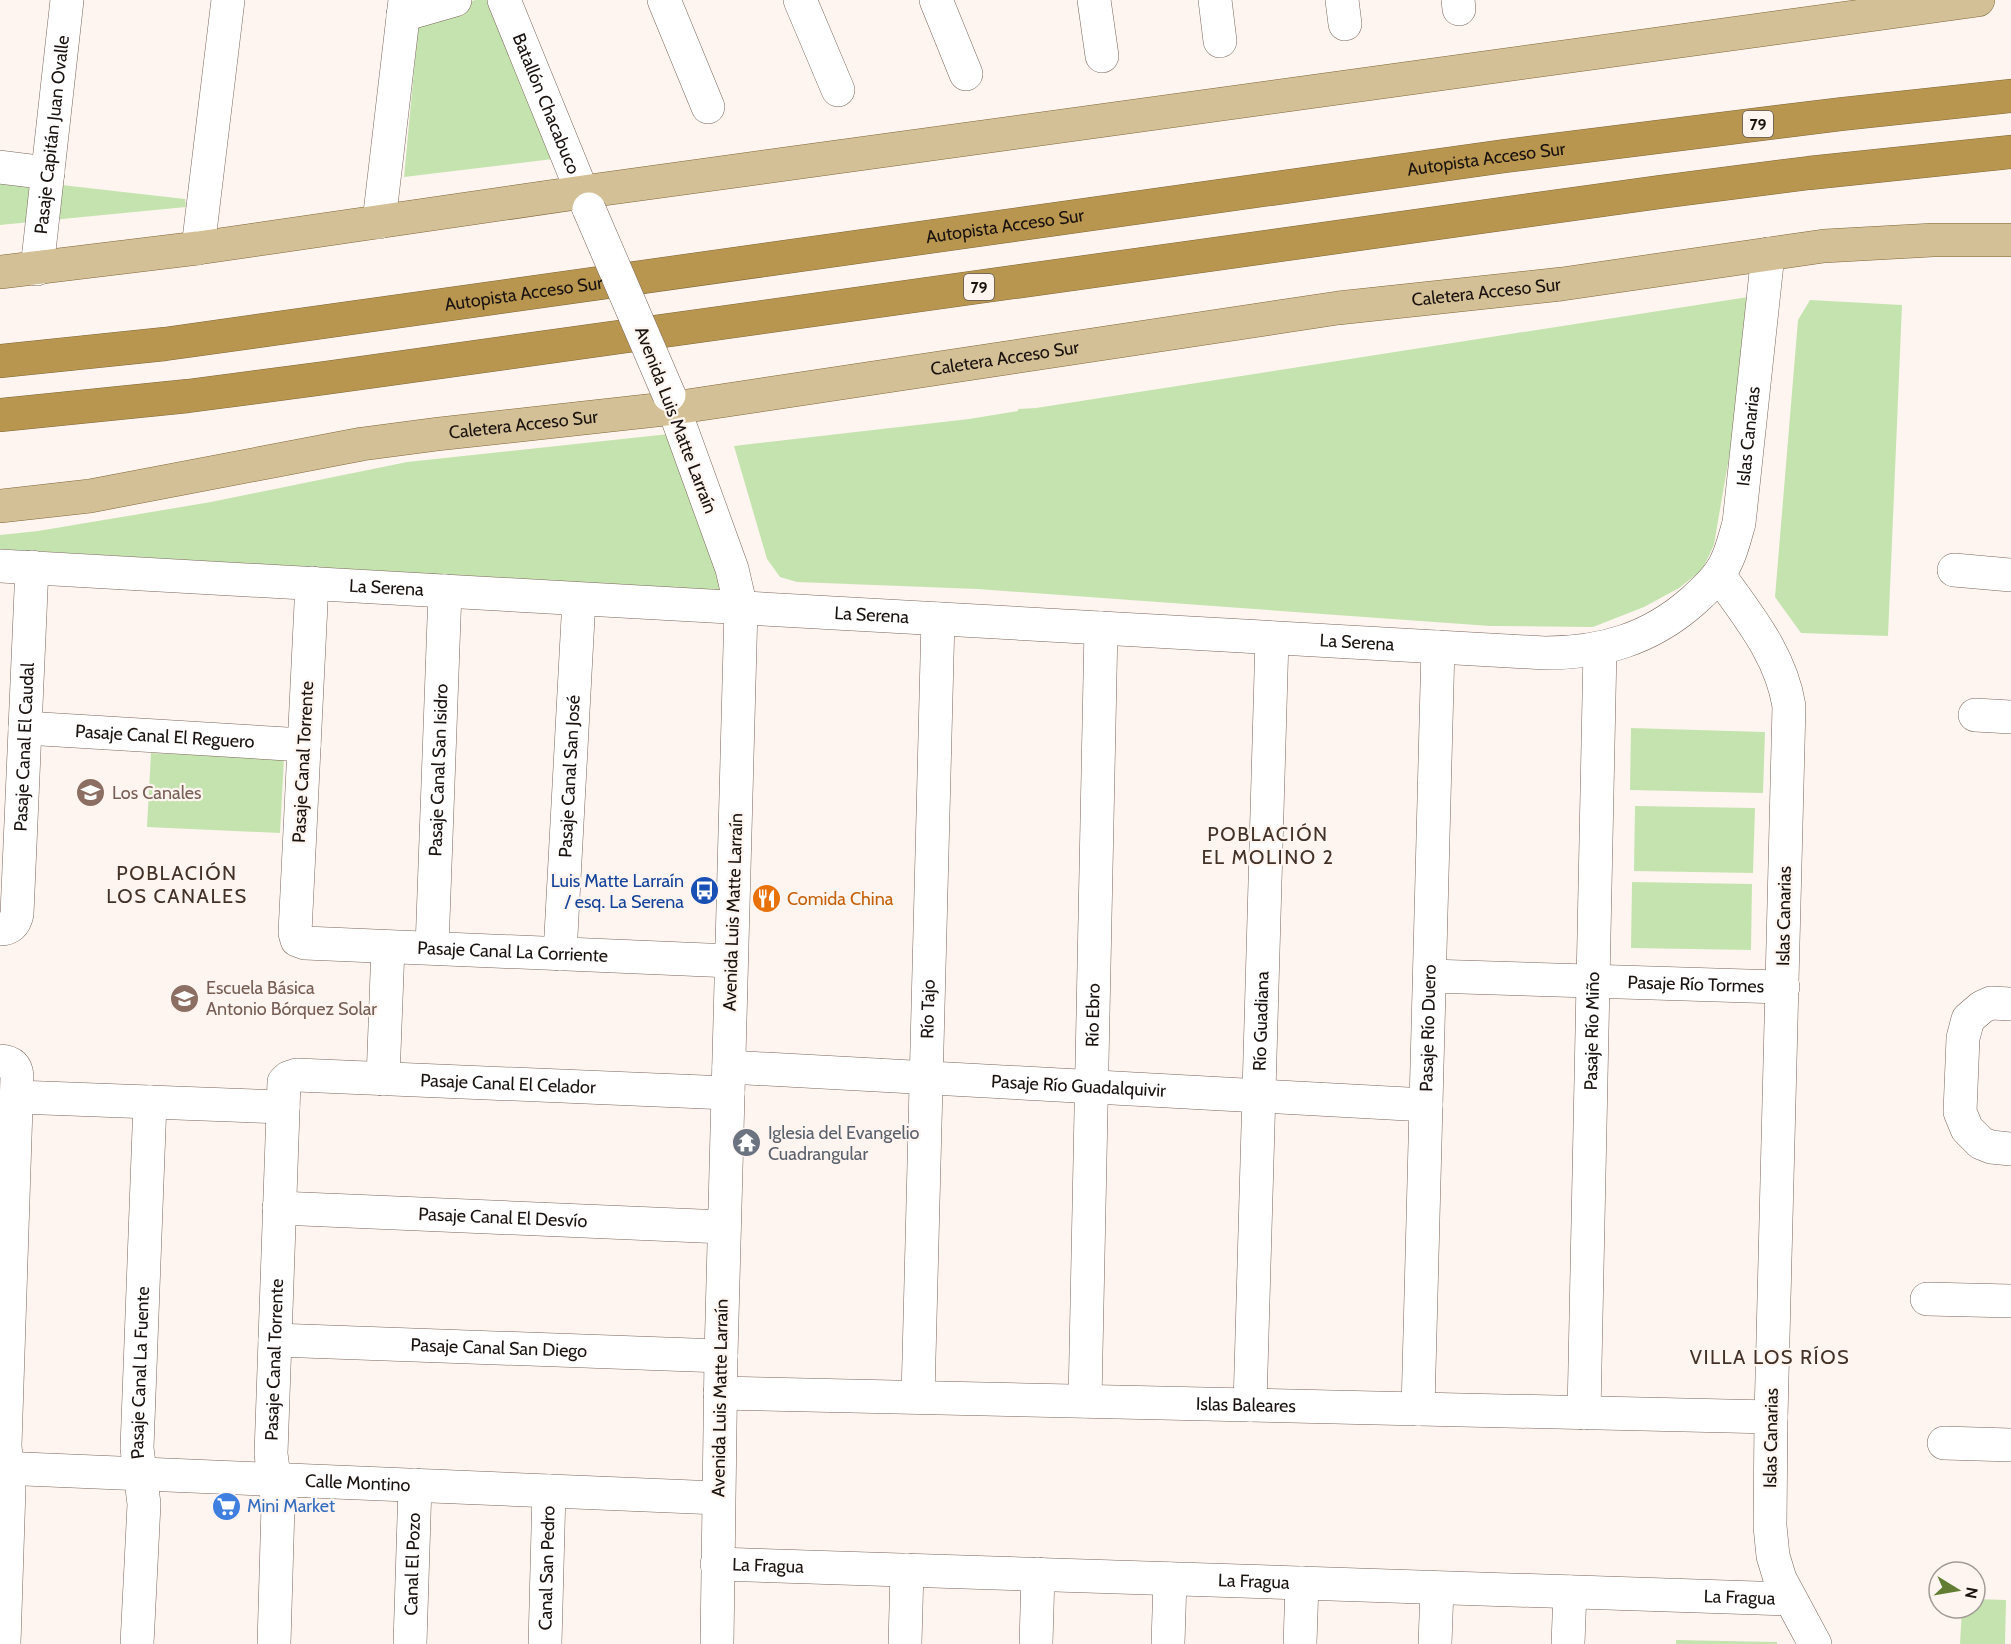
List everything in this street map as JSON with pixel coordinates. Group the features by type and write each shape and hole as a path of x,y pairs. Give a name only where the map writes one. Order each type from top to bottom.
{"highway":[{"name":"Autopista Acceso Sur","path":"0,361 165,344 1673,134 2011,96"},
{"name":"79","path":"0,415 176,397 325,378 1660,192 2011,152"}],"main road":[{"path":"0,272 198,249 379,222 586,200 1978,0"},
{"name":"Caletera Acceso Sur","path":"0,506 90,496 362,444 1338,308 1540,286 1824,246 1933,240 2011,240"}],"street":[{"name":"Pasaje Capitán Juan Ovalle","path":"37,269 67,0"},
{"path":"198,249 228,0"},
{"path":"379,222 404,7 454,0"},
{"name":"Batallón Chacabuco","path":"504,0 586,200"},
{"path":"664,0 708,107"},
{"path":"800,0 838,90"},
{"path":"936,0 966,74"},
{"path":"1094,0 1102,56"},
{"path":"1215,0 1220,41"},
{"path":"0,167 48,173"},
{"name":"Avenida Luis Matte Larraín","path":"586,200 672,401 732,568 741,608 720,1393 717,1644"},
{"name":"Islas Canarias","path":"1768,254 1739,523 1719,575 1768,645 1787,690 1789,722 1771,1417 1771,1542 1780,1579 1815,1644"},
{"name":"La Serena","path":"16,566 1545,653 1573,653 1600,649 1642,634 1682,610 1719,575"},
{"name":"Pasaje Canal El Caudal","path":"6,927 16,914 25,728 16,566"},
{"path":"1954,570 2011,575"},
{"name":"Pasaje Canal Torrente","path":"297,940 294,933 312,583"},
{"name":"Pasaje Canal San Isidro","path":"432,948 445,591"},
{"name":"Pasaje Canal San José","path":"560,954 579,599"},
{"name":"Río Tajo","path":"918,1397 938,619"},
{"name":"Río Ebro","path":"1085,1401 1101,628"},
{"name":"Río Guadiana","path":"1250,1405 1272,638"},
{"name":"Pasaje Río Duero","path":"1418,1409 1438,647"},
{"name":"Pasaje Río Miño","path":"1584,1413 1600,649"},
{"path":"1975,715 2011,717"},
{"name":"Pasaje Canal El Reguero","path":"25,728 304,745"},
{"name":"Pasaje Canal La Corriente","path":"297,940 305,943 732,961"},
{"path":"383,1078 388,946"},
{"name":"Pasaje Río Tormes","path":"1430,976 1782,987"},
{"path":"2011,1004 1991,1003 1982,1006 1968,1019 1963,1038 1960,1112 1966,1129 1981,1143 1991,1147 2011,1149"},
{"path":"4,1644 9,1488 4,1468 7,1194 17,1097 17,1076 7,1063"},
{"name":"Pasaje Canal El Celador","path":"17,1097 150,1102 285,1092 297,1075 383,1078 728,1080"},
{"name":"Pasaje Río Guadalquivir","path":"728,1080 926,1078 1426,1105"},
{"name":"Pasaje Canal Torrente","path":"274,1644 278,1506 271,1454 285,1092"},
{"name":"Pasaje Canal La Fuente","path":"137,1644 144,1504 137,1448 150,1102"},
{"name":"Pasaje Canal El Desvío","path":"279,1208 724,1227"},
{"path":"1927,1299 2011,1301"},
{"name":"Pasaje Canal San Diego","path":"275,1340 721,1356"},
{"name":"Islas Baleares","path":"720,1393 1771,1417"},
{"path":"1944,1443 2011,1445"},
{"name":"Calle Montino","path":"4,1468 718,1498"},
{"name":"Canal El Pozo","path":"410,1644 415,1485"},
{"name":"Canal San Pedro","path":"544,1644 549,1491"},
{"name":"La Fragua","path":"717,1564 1790,1599"},
{"path":"905,1644 907,1570"},
{"path":"1036,1644 1038,1574"},
{"path":"1168,1644 1170,1579"},
{"path":"1300,1644 1302,1583"},
{"path":"1435,1644 1437,1588"},
{"path":"1568,1644 1570,1592"}],"green space":[{"path":"475,0 493,0 553,159 404,177 419,18"},
{"path":"0,178 185,199 186,207 0,225"},
{"path":"1748,297 1736,418 1714,545 1702,570 1679,588 1644,607 1593,627 1490,626 977,589 797,582 780,577 767,559 734,446 969,419 1018,411 1018,409"},
{"path":"1810,300 1902,305 1888,636 1801,633 1775,597 1798,320"},
{"path":"669,434 728,582 719,591 0,549 0,535 38,531 211,502 407,462"},
{"path":"1631,728 1765,732 1763,793 1630,790"},
{"path":"151,753 284,759 280,833 147,827"},
{"path":"1635,806 1755,808 1753,873 1634,871"},
{"path":"1632,882 1752,884 1751,950 1631,948"},
{"path":"1987,1599 2006,1600 2005,1644 1960,1644 1961,1620 1987,1620"},
{"path":"1676,1640 1777,1642 1777,1644 1676,1644"}],"place":[{"name":"Los Canales","path":"91,793"},
{"name":"Luis Matte Larraín / esq. La Serena","path":"705,891"},
{"name":"Comida China","path":"766,899"},
{"name":"Escuela Básica Antonio Bórquez Solar","path":"185,998"},
{"name":"Iglesia del Evangelio Cuadrangular","path":"747,1143"},
{"name":"Mini Market","path":"226,1506"}],"district":[{"name":"POBLACIÓN EL MOLINO 2","path":"1268,846"},
{"name":"POBLACIÓN LOS CANALES","path":"177,884"},
{"name":"VILLA LOS RÍOS","path":"1770,1357"}]}
